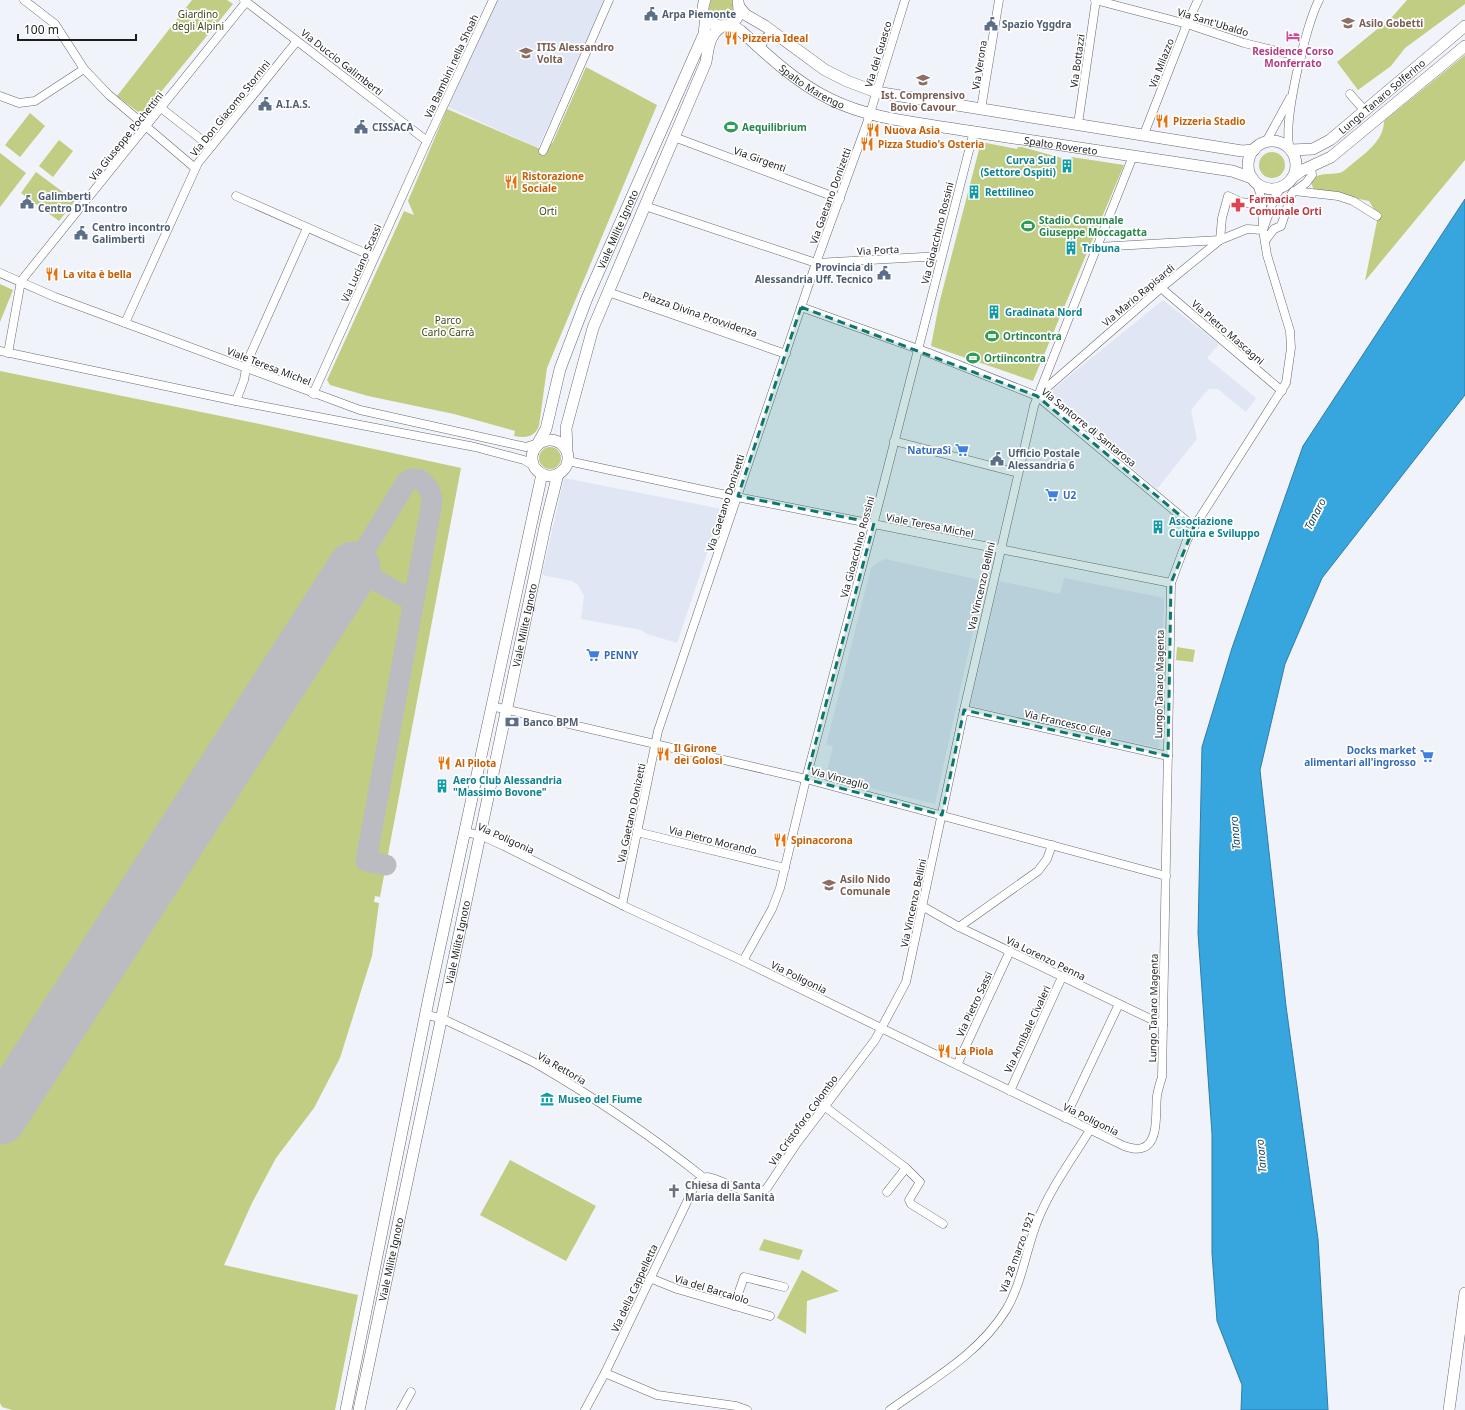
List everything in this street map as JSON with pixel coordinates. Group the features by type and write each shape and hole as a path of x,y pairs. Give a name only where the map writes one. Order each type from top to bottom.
{"main road":[{"name":"Spalto Marengo","path":"738,3 746,15 776,34 826,70 847,81 876,92"},
{"name":"Viale Milite Ignoto","path":"566,449 566,428 593,328 706,62 708,43 716,31 737,17 738,3"},
{"name":"Spalto Marengo","path":"703,6 712,24 734,27 796,77 822,95 852,108 870,113"},
{"name":"Viale Milite Ignoto","path":"538,443 546,429 560,369 584,305 704,34 703,6"},
{"name":"Lungo Tanaro Solferino","path":"1290,149 1318,148 1330,140 1465,26"},
{"name":"Lungo Tanaro Solferino","path":"1293,177 1331,157 1465,46"},
{"path":"876,92 1242,150 1254,150 1266,142 1280,142 1290,149 1296,163 1293,177 1281,187 1270,189 1254,181 1249,162 1254,150"},
{"name":"Spalto Rovereto","path":"870,113 974,132 1236,172 1254,181"},
{"path":"545,440 555,440 562,443 566,449 568,461 565,468 558,474 549,476 538,470 532,454 538,443 545,440"},
{"name":"Viale Milite Ignoto","path":"346,1410 538,470"},
{"name":"Viale Milite Ignoto","path":"359,1410 506,710 546,522 558,474"},
{"path":"1449,1410 1465,1293"}],"street":[{"path":"24,0 55,24 84,69 109,95 195,168"},
{"name":"Via Bambini nella Shoah","path":"427,141 493,0"},
{"path":"543,150 609,0"},
{"name":"Via dei Guasco","path":"870,113 905,0"},
{"name":"Via Verona","path":"982,109 999,0"},
{"name":"Via Sant'Ubaldo","path":"1096,0 1187,24 1244,43 1301,57"},
{"name":"Via Bottazzi","path":"1078,124 1096,0"},
{"name":"Via Milazzo","path":"1144,134 1187,24 1198,0"},
{"path":"1312,0 1313,14"},
{"path":"1290,149 1288,140 1293,92 1313,14 1319,0"},
{"name":"Via Duccio Galimberti","path":"245,1 427,141"},
{"name":"Via Giuseppe Pochettini","path":"4,352 21,281 161,108 245,1"},
{"path":"760,48 766,37 776,34"},
{"name":"Via Don Giacomo Stornini","path":"125,322 195,168 211,146 297,41"},
{"path":"0,96 19,103 35,100 84,69"},
{"path":"1266,142 1293,92"},
{"path":"1350,94 1365,111"},
{"path":"161,108 211,146"},
{"name":"Via Gaetano Donizetti","path":"622,905 655,744 801,307 870,113"},
{"name":"Via Gioacchino Rossini","path":"743,961 772,909 780,888 806,779 874,524 941,256 974,132"},
{"name":"Via Girgenti","path":"674,137 840,199"},
{"name":"Via Luciano Scassi","path":"313,394 427,141"},
{"name":"Via Vincenzo Bellini","path":"882,1029 908,978 964,710 1000,549 1037,396 1133,156"},
{"path":"1264,241 1274,229 1281,226 1287,201 1294,191 1306,183 1312,175 1311,167"},
{"name":"Lungo Tanaro Magenta","path":"1124,1146 1135,1149 1144,1148 1151,1142 1155,1130 1157,1096 1162,1077 1171,583 1187,540 1194,527 1282,391 1286,382 1292,348 1290,331 1264,241 1261,194 1254,181"},
{"name":"Lungo Tanaro Magenta","path":"1263,230 1274,199 1281,187"},
{"path":"1294,191 1320,193 1348,199 1377,216"},
{"path":"236,196 374,257"},
{"path":"1097,247 1220,240 1222,218 1228,196 1241,202 1262,205"},
{"path":"645,206 816,263"},
{"path":"236,401 244,380 246,369 307,228"},
{"name":"Via Mario Rapisardi","path":"1037,396 1161,288 1220,240 1247,229 1263,230"},
{"name":"Via Porta","path":"816,263 941,256"},
{"name":"Viale Teresa Michel","path":"0,273 55,297 125,322 313,394 360,410 526,447 538,443"},
{"name":"Via Pietro Mascagni","path":"1161,288 1282,391"},
{"name":"Piazza Divina Provvidenza","path":"608,292 786,354"},
{"name":"Via Santorre di Santarosa","path":"801,307 1037,396 1194,527"},
{"path":"4,352 236,401 475,447 524,460 538,470"},
{"path":"894,441 1018,473"},
{"name":"Viale Teresa Michel","path":"568,461 1171,583"},
{"name":"Via Vinzaglio","path":"491,706 806,779 1166,876"},
{"name":"Via Francesco Cilea","path":"964,710 1168,756"},
{"name":"Via Poligonia","path":"464,832 480,835 622,905 743,961 1124,1146"},
{"name":"Via Pietro Morando","path":"637,832 785,868"},
{"path":"959,927 1038,871 1047,859 1052,845"},
{"name":"Via Lorenzo Penna","path":"922,906 959,927 1163,1025"},
{"name":"Via Pietro Sassi","path":"957,1065 1010,951"},
{"name":"Via Annibale Civaleri","path":"1010,1091 1062,977"},
{"path":"1066,1118 1119,1004"},
{"name":"Via Rettoria","path":"426,1015 441,1018 533,1063 570,1083 653,1137 704,1178"},
{"name":"Via Cristoforo Colombo","path":"704,1178 710,1177 752,1192 764,1190 824,1106 867,1051 882,1029"},
{"path":"824,1106 906,1168 920,1182 909,1200 911,1204 943,1224"},
{"name":"Via 28 marzo 1921","path":"890,1410 937,1378 967,1354 985,1338 1006,1309 1028,1254 1037,1222 1048,1198 1090,1130"},
{"path":"887,1192 906,1168"},
{"name":"Via della Cappelletta","path":"585,1410 605,1373 690,1194 696,1183 704,1178"},
{"name":"Via del Barcaiolo","path":"734,1306 744,1276 784,1287"},
{"name":"Via del Barcaiolo","path":"650,1278 677,1289 770,1316"},
{"path":"605,1373 657,1395 736,1406 747,1410"},
{"path":"401,1410 412,1392"}],"highlighted area":[{"path":"801,307 1037,396 1194,527 1171,583 1168,756 964,710 942,815 806,779 874,523 738,496"}],"shaded area":[{"name":"ITIS Alessandro Volta","path":"496,0 605,0 538,148 448,107"},
{"path":"1163,300 1219,344 1207,358 1256,398 1246,412 1218,389 1209,389 1191,410 1197,439 1157,489 1046,395"},
{"path":"564,478 722,509 677,643 647,634 641,630 581,619 584,596 578,585 572,581 542,575"},
{"path":"885,559 984,581 935,804 826,777 833,746 826,745 871,568"},
{"path":"1064,578 1164,598 1159,748 970,706 999,581 1060,594"}],"green space":[{"name":"Giardino degli Alpini","path":"192,0 227,0 233,4 142,115 117,96"},
{"path":"711,0 733,0 735,4 733,16 725,20 715,19 710,13 709,9"},
{"path":"1407,0 1465,0 1465,4 1405,48 1391,66 1358,90 1337,62 1392,17"},
{"path":"1465,55 1465,160 1365,281 1378,216 1369,201 1314,190 1310,180 1321,175 1343,172 1368,151 1378,140 1384,121"},
{"path":"586,67 657,105 547,368 539,426 535,433 522,437 514,436 515,431 454,414 368,396 330,385 327,380 404,211 414,215 408,201 447,109 545,151 553,142"},
{"path":"30,113 45,126 20,157 5,145"},
{"path":"59,140 73,151 53,177 39,166"},
{"name":"Stadio Comunale Giuseppe Moccagatta","path":"981,142 1017,149 1018,147 1022,147 1069,160 1072,157 1124,165 1033,381 931,346 939,304"},
{"path":"1272,152 1282,155 1285,165 1282,175 1272,178 1262,175 1259,165 1262,155"},
{"path":"0,153 26,173 0,207"},
{"path":"36,172 75,201 59,221 21,193"},
{"path":"0,284 13,290 0,322"},
{"path":"0,371 255,423 461,468 380,897 375,896 374,902 379,903 372,956 340,1058 314,1108 276,1158 252,1203 224,1265 358,1295 335,1410 12,1410 2,1407 0,1403"},
{"path":"550,447 558,450 561,458 558,466 550,469 542,466 539,458 542,450"},
{"path":"1177,647 1195,650 1193,662 1176,660"},
{"path":"510,1160 596,1206 566,1261 480,1215"},
{"path":"764,1239 803,1250 799,1260 759,1250"},
{"path":"802,1270 839,1291 807,1301 806,1334 777,1318"}],"water":[{"name":"Tanaro","path":"1465,199 1465,395 1322,578 1285,664 1260,770 1286,1006 1318,1239 1328,1410 1241,1410 1242,1385 1217,1321 1212,1253 1212,1134 1198,933 1202,747 1232,648 1303,446"}],"taxiway":[{"path":"386,865 366,861 432,502 432,497 427,487 423,482 414,479 405,484 354,568 413,601"}],"runway":[{"path":"0,1118 354,568"}],"place":[{"name":"Arpa Piemonte","path":"651,14"},
{"name":"Asilo Gobetti","path":"1348,23"},
{"name":"Spazio Yggdra","path":"991,24"},
{"name":"Residence Corso Monferrato","path":"1293,36"},
{"name":"Pizzeria Ideal","path":"731,38"},
{"name":"ITIS Alessandro Volta","path":"526,53"},
{"name":"Ist. Comprensivo Bovio Cavour","path":"923,80"},
{"name":"A.I.A.S.","path":"265,104"},
{"name":"Pizzeria Stadio","path":"1162,121"},
{"name":"CISSACA","path":"361,127"},
{"name":"Aequilibrium","path":"731,127"},
{"name":"Nuova Asia","path":"873,130"},
{"name":"Pizza Studio's Osteria","path":"867,144"},
{"name":"Curva Sud (Settore Ospiti)","path":"1067,166"},
{"name":"Ristorazione Sociale","path":"511,182"},
{"name":"Rettilineo","path":"974,192"},
{"name":"Galimberti Centro D'Incontro","path":"27,202"},
{"name":"Farmacia Comunale Orti","path":"1238,205"},
{"name":"Stadio Comunale Giuseppe Moccagatta","path":"1028,226"},
{"name":"Centro incontro Galimberti","path":"81,233"},
{"name":"Tribuna","path":"1071,248"},
{"name":"Provincia di Alessandria Uff. Tecnico","path":"884,273"},
{"name":"La vita è bella","path":"52,274"},
{"name":"Gradinata Nord","path":"994,312"},
{"name":"Ortincontra","path":"992,336"},
{"name":"Ortiincontra","path":"973,358"},
{"name":"NaturaSì","path":"962,450"},
{"name":"Ufficio Postale Alessandria 6","path":"997,459"},
{"name":"U2","path":"1052,495"},
{"name":"Associazione Cultura e Sviluppo","path":"1158,527"},
{"name":"PENNY","path":"593,655"},
{"name":"Banco BPM","path":"512,722"},
{"name":"Il Girone dei Golosi","path":"663,754"},
{"name":"Docks market alimentari all'ingrosso","path":"1427,756"},
{"name":"Al Pilota","path":"444,763"},
{"name":"Aero Club Alessandria \"Massimo Bovone\"","path":"442,786"},
{"name":"Spinacorona","path":"780,840"},
{"name":"Asilo Nido Comunale","path":"829,885"},
{"name":"La Piola","path":"944,1051"},
{"name":"Museo del Fiume","path":"547,1099"},
{"name":"Chiesa di Santa Maria della Sanità","path":"674,1191"}],"park label":[{"name":"Orti","path":"548,211"},
{"name":"Parco Carlo Carrà","path":"448,326"}]}
